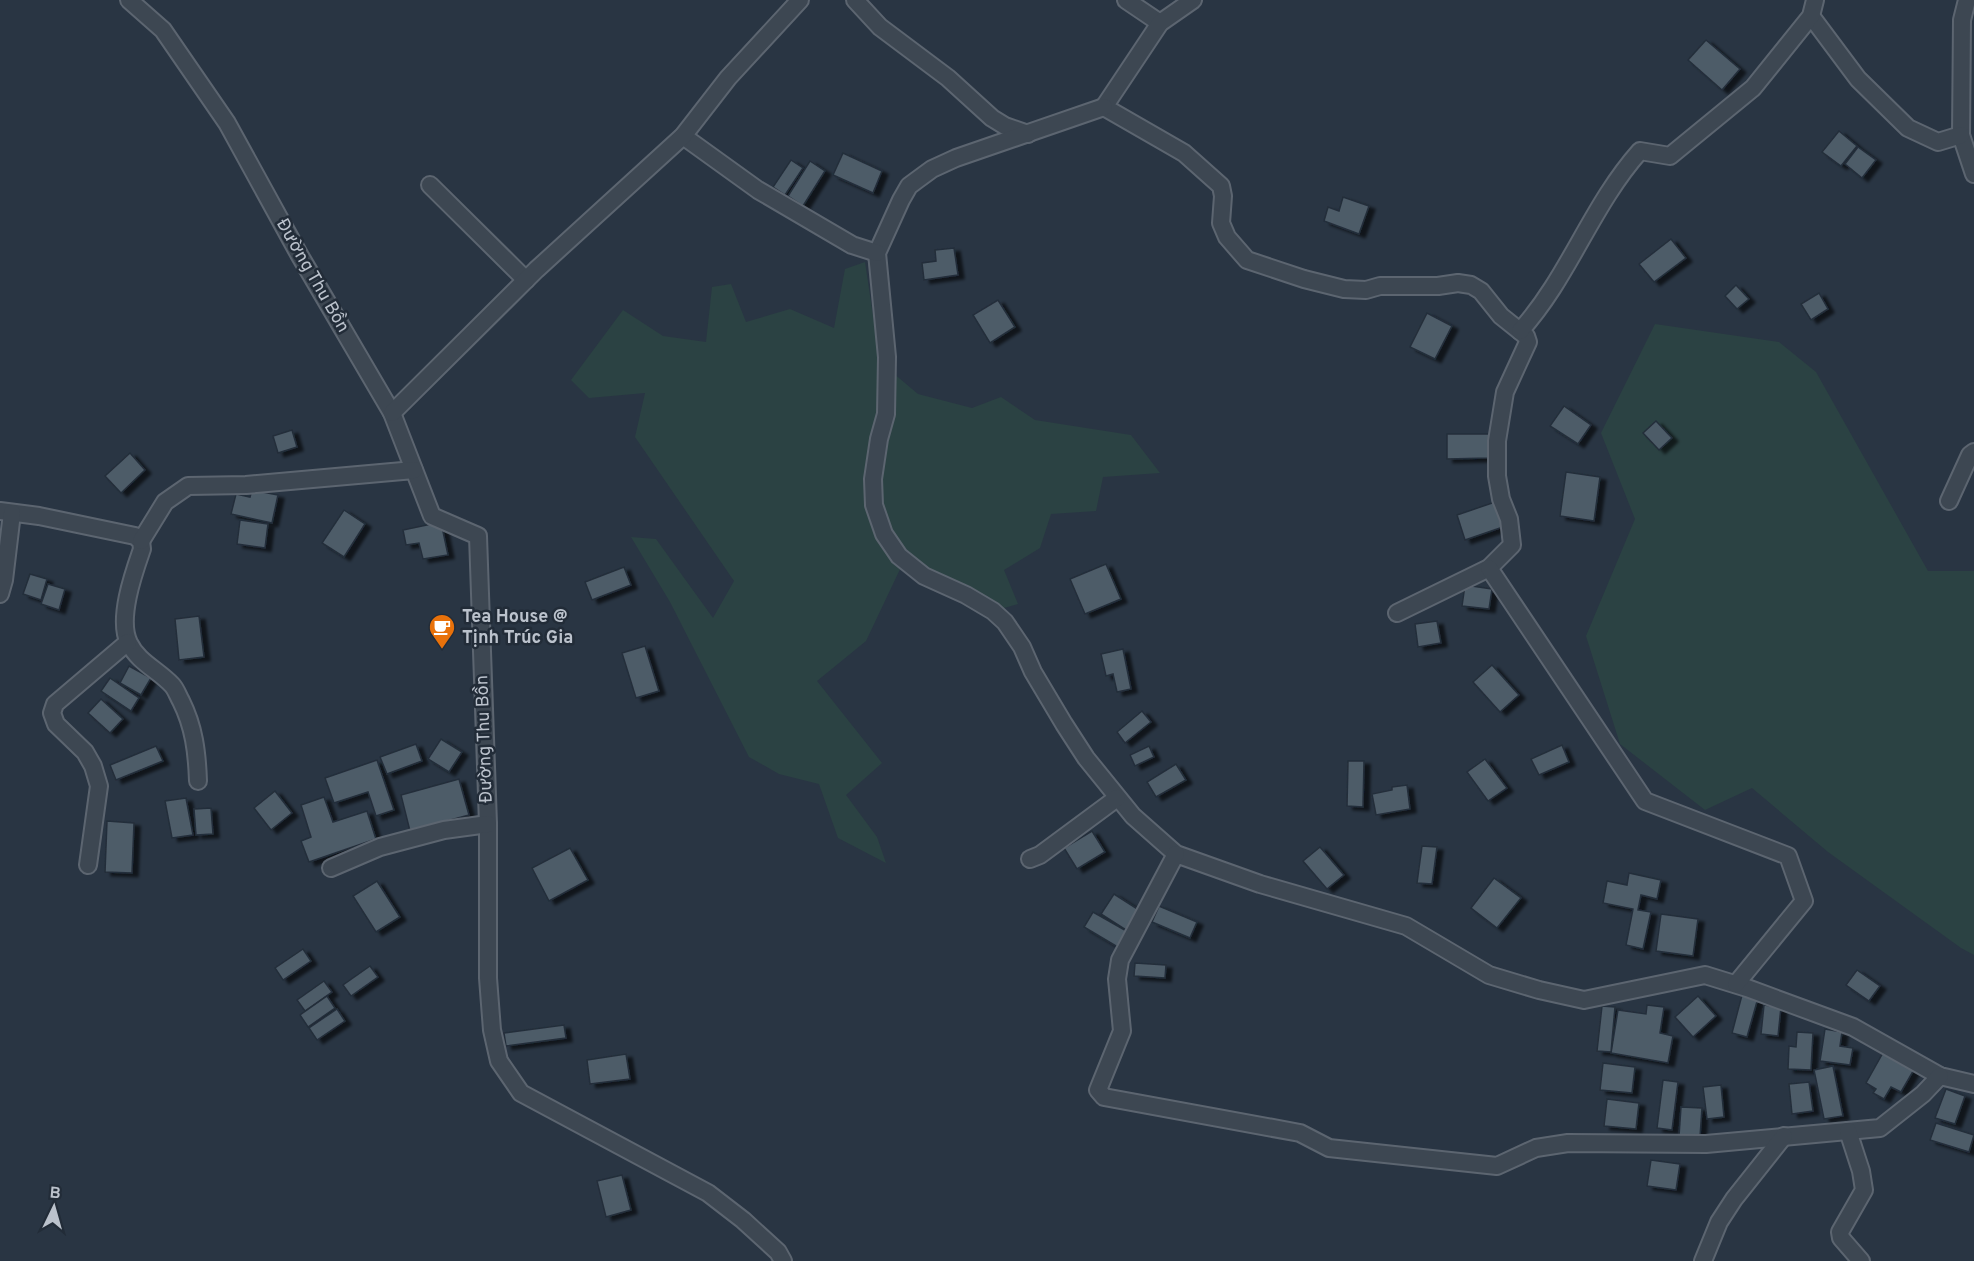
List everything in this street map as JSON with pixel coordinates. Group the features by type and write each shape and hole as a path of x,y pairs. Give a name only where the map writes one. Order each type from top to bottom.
{"street":[{"name":"Đường Thu Bồn","path":"129,0 163,30 227,123 300,256 392,413 432,516 478,536 488,824 489,988 492,1030 499,1061 521,1093 708,1193 743,1220 778,1252 783,1261"},
{"path":"392,413 526,280 683,136 728,78 800,0"},
{"path":"855,0 880,27 948,78 992,118 1005,126 1028,134"},
{"path":"1126,0 1160,23"},
{"path":"1193,0 1160,23 1104,107 956,158 932,169 909,186 878,253 887,357 886,414 879,439 873,479 874,505 884,534 899,556 924,576 966,595 993,611 1005,622 1022,647 1033,672 1064,724 1117,798 1132,816 1176,854 1260,884 1406,926 1489,975 1539,990 1584,1000 1705,975 1853,1027 1940,1076 1974,1084"},
{"path":"1967,0 1962,20 1960,135 1974,174"},
{"path":"1520,331 1538,311 1606,196 1623,170 1640,151 1670,156 1753,88 1813,8 1858,79 1908,128 1938,142 1960,135"},
{"path":"1104,107 1184,153 1221,186 1223,196 1221,224 1231,243 1247,260 1304,279 1344,289 1366,290 1380,286 1438,286 1458,282 1471,285 1481,291 1501,316 1526,336 1528,342 1505,392 1497,441 1497,476 1501,499 1509,519 1512,545 1489,568 1397,613"},
{"path":"683,136 758,190 852,244 878,253"},
{"path":"430,184 526,280"},
{"path":"1949,501 1970,455 1974,452"},
{"path":"198,781 195,736 186,710 173,686 143,662 128,642 126,601 142,549 141,541 165,502 188,486 246,485 414,470"},
{"path":"0,594 4,580 6,512 39,516 135,536 141,541"},
{"path":"1489,568 1645,801 1788,856 1803,901 1736,984"},
{"path":"88,865 99,786 93,766 85,752 56,724 52,713 55,704 128,642"},
{"path":"1030,859 1040,855 1117,798"},
{"path":"331,868 380,847 444,830 488,824"},
{"path":"1176,854 1120,960 1117,979 1122,1031 1098,1090 1104,1097 1299,1133 1329,1148 1497,1166 1536,1148 1568,1143 1706,1144 1880,1128 1923,1094 1940,1076"},
{"path":"1848,1131 1861,1171 1864,1191 1840,1232 1841,1238 1861,1261"},
{"path":"1705,1260 1719,1222 1734,1198 1784,1136"}],"green space":[{"path":"865,262 880,362 918,394 972,408 1001,397 1035,420 1131,435 1160,473 1103,477 1096,511 1051,514 1040,548 1004,570 1018,604 990,612 902,565 866,641 817,681 882,763 846,795 877,837 886,863 838,838 819,784 779,774 749,757 670,602 631,537 656,539 713,618 734,581 635,437 645,393 589,398 571,380 623,310 663,336 706,342 712,287 731,284 746,322 790,309 834,328 845,269"},
{"path":"1655,324 1779,342 1816,372 1928,571 1974,571 1974,955 1828,852 1752,788 1705,810 1620,744 1586,636 1635,519 1601,433"}],"building":[{"path":"1706,40 1740,69 1722,90 1688,60"},
{"path":"1839,131 1857,146 1841,166 1822,152"},
{"path":"1858,147 1876,160 1862,178 1845,164"},
{"path":"843,153 882,171 873,193 833,175"},
{"path":"791,160 803,168 785,195 773,187"},
{"path":"810,161 825,171 803,206 788,196"},
{"path":"1343,197 1369,206 1359,234 1324,221 1328,207 1339,211"},
{"path":"1671,239 1686,258 1654,282 1639,264"},
{"path":"954,248 958,275 924,280 922,263 936,261 935,250"},
{"path":"1736,285 1749,299 1737,309 1725,296"},
{"path":"1819,293 1828,309 1811,320 1801,304"},
{"path":"998,300 1015,327 990,343 973,315"},
{"path":"1427,313 1452,326 1435,359 1410,347"},
{"path":"1564,406 1591,425 1578,444 1550,426"},
{"path":"1656,421 1672,438 1659,450 1643,433"},
{"path":"292,430 297,447 278,453 273,436"},
{"path":"1447,434 1489,434 1489,458 1447,459"},
{"path":"130,453 145,470 121,493 105,476"},
{"path":"1566,472 1600,477 1594,521 1560,516"},
{"path":"252,490 278,495 272,523 231,514 236,494 250,497"},
{"path":"1495,502 1503,527 1465,540 1457,515"},
{"path":"344,510 365,524 344,557 322,543"},
{"path":"240,520 268,524 265,548 237,544"},
{"path":"441,522 448,555 423,559 419,543 406,545 403,530"},
{"path":"1106,564 1121,599 1085,614 1070,579"},
{"path":"624,567 631,585 592,600 585,582"},
{"path":"30,574 47,579 41,600 23,594"},
{"path":"48,584 65,589 59,610 41,604"},
{"path":"1465,585 1492,589 1489,609 1462,606"},
{"path":"199,616 204,657 179,660 175,619"},
{"path":"1437,621 1441,643 1418,647 1415,624"},
{"path":"645,646 659,691 636,698 622,653"},
{"path":"1123,649 1131,689 1117,692 1113,674 1106,676 1101,654"},
{"path":"1492,665 1519,695 1500,712 1473,682"},
{"path":"129,666 151,678 141,695 120,683"},
{"path":"110,678 139,698 131,711 101,691"},
{"path":"101,699 123,719 110,733 88,713"},
{"path":"1142,711 1151,722 1125,743 1117,732"},
{"path":"441,739 462,752 449,772 428,759"},
{"path":"416,744 422,761 387,774 380,757"},
{"path":"1562,745 1569,762 1539,775 1531,759"},
{"path":"156,746 163,761 116,780 110,765"},
{"path":"1149,746 1154,757 1135,766 1130,755"},
{"path":"1485,759 1507,788 1488,801 1467,772"},
{"path":"377,760 394,810 376,816 368,792 334,803 325,778"},
{"path":"1348,761 1364,761 1363,807 1347,806"},
{"path":"1176,764 1186,780 1156,797 1147,782"},
{"path":"459,779 469,815 410,831 401,795"},
{"path":"1407,785 1410,809 1376,815 1372,794"},
{"path":"275,791 292,813 271,830 254,808"},
{"path":"324,797 333,822 367,811 376,839 309,862 301,841 311,837 301,805"},
{"path":"186,798 193,835 172,838 165,801"},
{"path":"211,808 213,834 196,835 194,809"},
{"path":"107,821 134,823 132,873 105,872"},
{"path":"1092,831 1105,852 1077,869 1064,848"},
{"path":"1422,846 1437,847 1432,884 1417,883"},
{"path":"1320,847 1344,875 1327,889 1303,861"},
{"path":"570,848 588,880 549,901 532,868"},
{"path":"1629,873 1661,880 1657,899 1641,895 1638,910 1651,912 1643,949 1626,945 1633,909 1603,903 1607,881 1627,885"},
{"path":"1494,878 1521,898 1497,928 1471,908"},
{"path":"377,881 400,917 376,932 353,896"},
{"path":"1114,894 1139,910 1126,930 1101,914"},
{"path":"1159,906 1197,922 1190,938 1152,922"},
{"path":"1093,912 1130,933 1121,949 1084,927"},
{"path":"1661,914 1698,919 1693,956 1656,951"},
{"path":"303,949 311,961 283,980 275,968"},
{"path":"1135,963 1166,965 1165,978 1134,976"},
{"path":"370,966 378,977 351,996 343,985"},
{"path":"1857,970 1880,986 1869,1001 1846,985"},
{"path":"324,981 332,992 305,1011 297,1000"},
{"path":"1742,995 1758,998 1747,1037 1732,1033"},
{"path":"327,996 335,1008 308,1027 300,1015"},
{"path":"1698,996 1716,1016 1693,1037 1675,1017"},
{"path":"1647,1005 1664,1007 1660,1033 1673,1036 1668,1063 1611,1053 1618,1010 1646,1014"},
{"path":"1764,1005 1781,1007 1778,1036 1761,1034"},
{"path":"1602,1006 1615,1007 1611,1052 1597,1051"},
{"path":"337,1009 345,1021 317,1040 309,1028"},
{"path":"564,1025 566,1038 506,1046 504,1033"},
{"path":"1825,1029 1842,1032 1840,1046 1853,1048 1850,1065 1820,1061"},
{"path":"1797,1032 1813,1033 1811,1070 1788,1069 1789,1046 1796,1047"},
{"path":"1884,1051 1915,1068 1901,1092 1891,1087 1884,1099 1873,1093 1876,1089 1866,1083"},
{"path":"626,1054 630,1079 590,1084 587,1060"},
{"path":"1603,1063 1635,1067 1632,1093 1600,1090"},
{"path":"1833,1066 1843,1116 1824,1119 1814,1070"},
{"path":"1663,1080 1678,1082 1672,1130 1657,1128"},
{"path":"1809,1082 1813,1111 1792,1114 1789,1084"},
{"path":"1721,1085 1724,1117 1707,1119 1703,1087"},
{"path":"1946,1089 1965,1096 1955,1124 1935,1118"},
{"path":"1607,1099 1639,1103 1636,1129 1604,1126"},
{"path":"1681,1107 1702,1108 1700,1137 1679,1136"},
{"path":"1936,1123 1974,1135 1969,1152 1930,1140"},
{"path":"1651,1160 1680,1164 1676,1190 1647,1186"},
{"path":"622,1175 631,1210 606,1217 597,1181"}],"place":[{"name":"Tea House @ Tịnh Trúc Gia","path":"442,650"}]}
